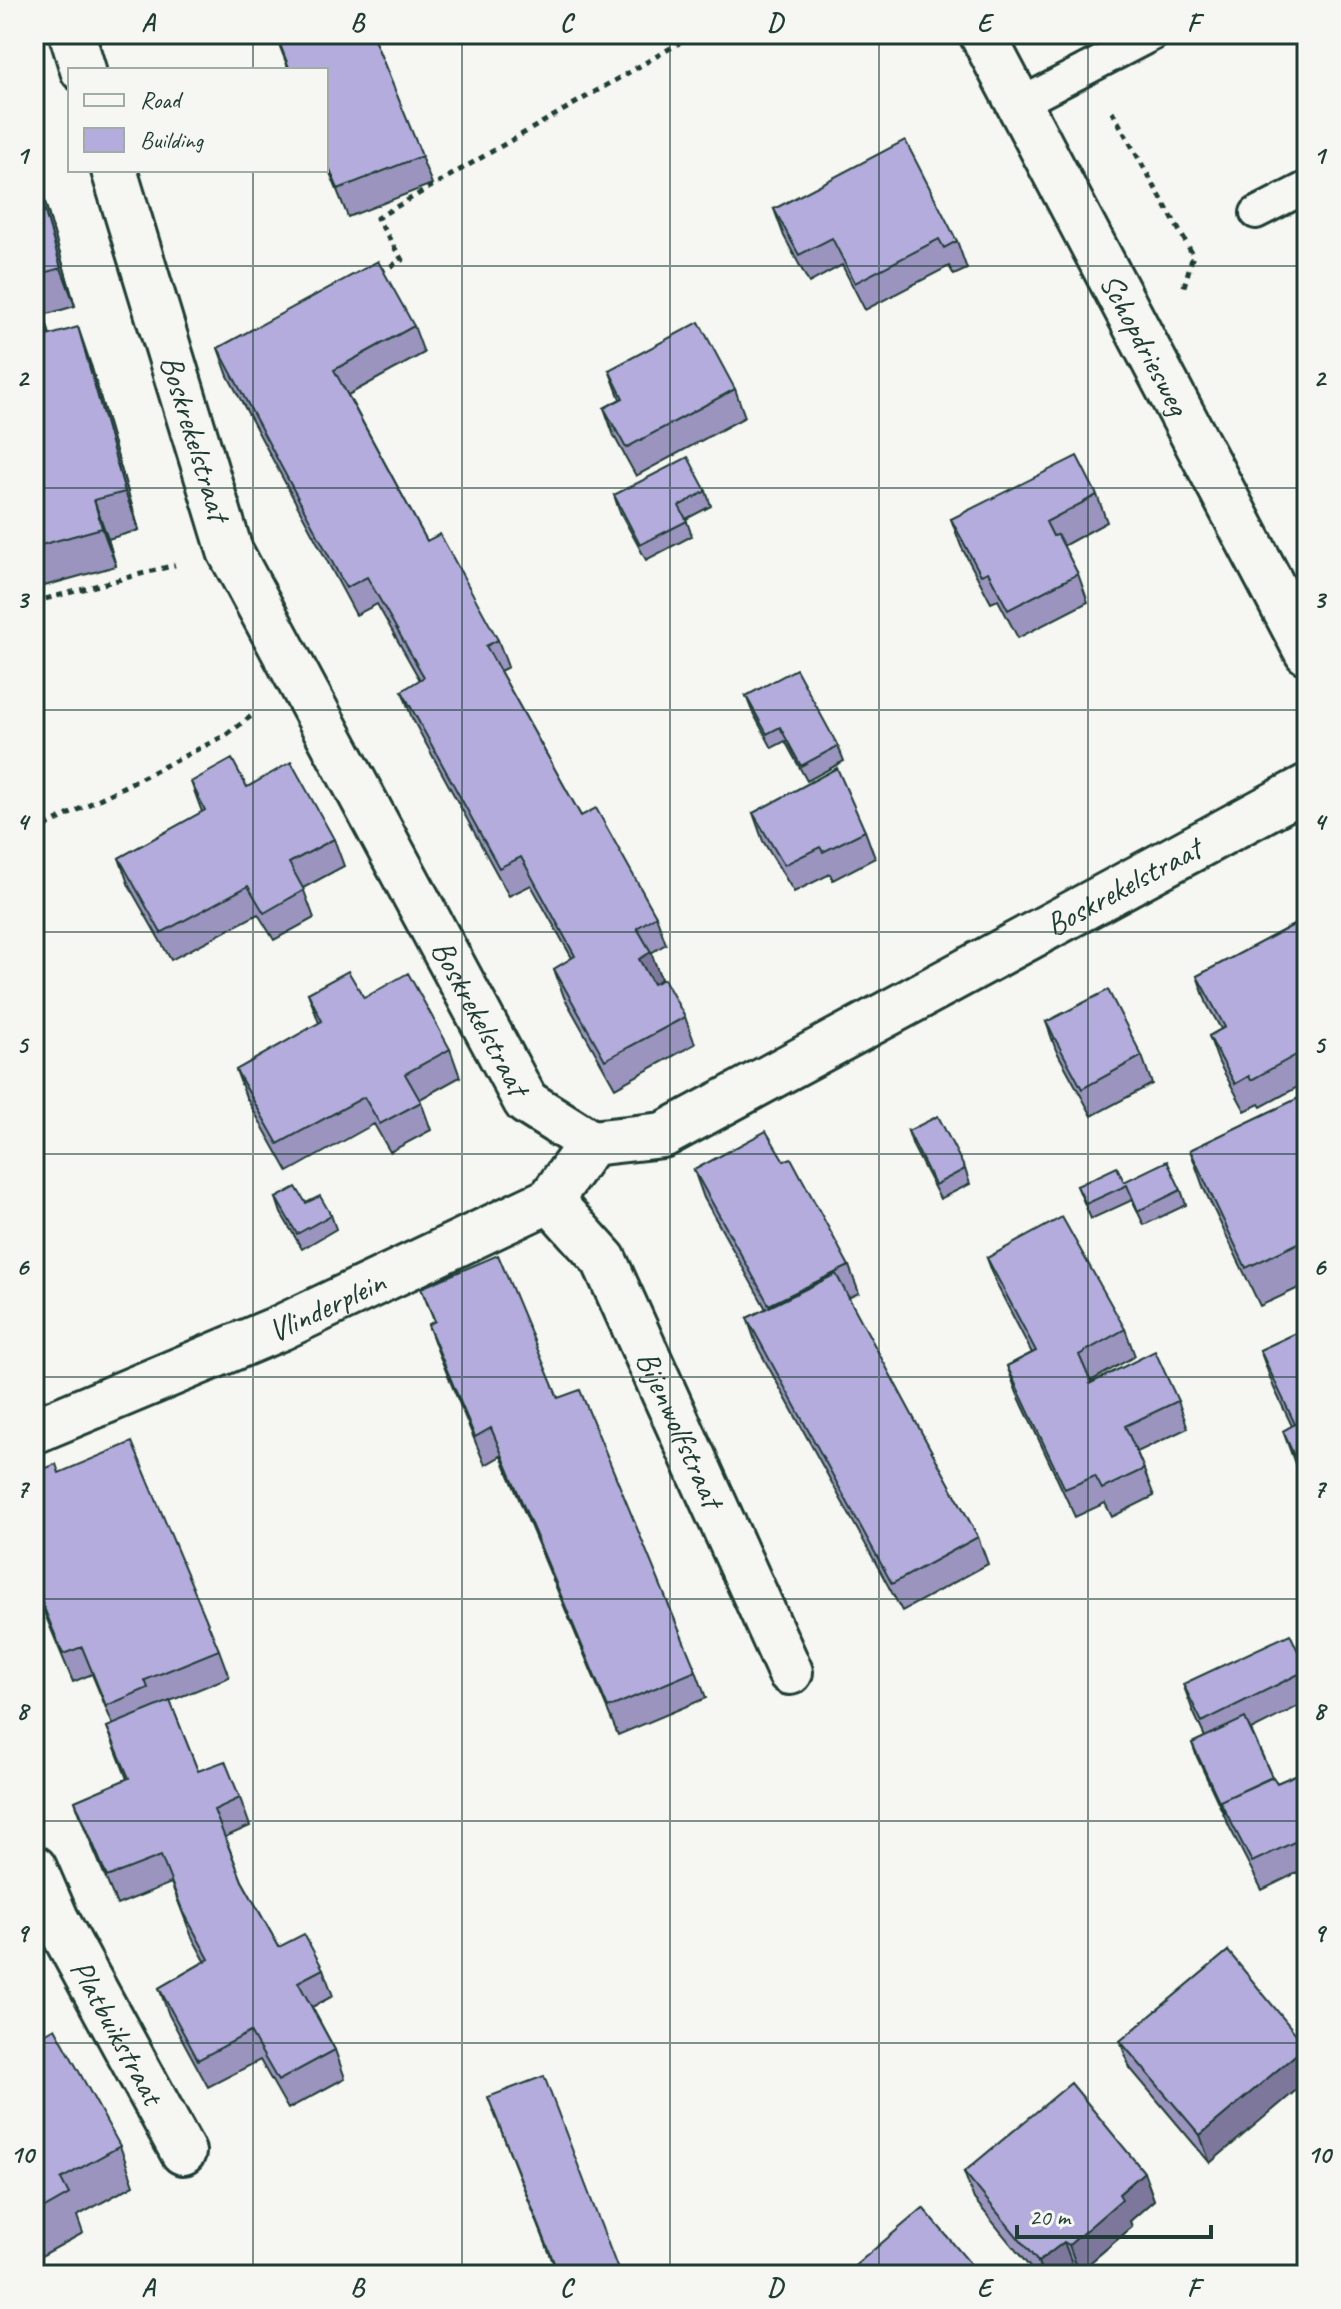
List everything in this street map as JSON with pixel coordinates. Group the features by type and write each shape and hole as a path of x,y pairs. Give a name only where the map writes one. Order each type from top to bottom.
{"street":[{"path":"72,34 82,68"},
{"name":"Schopdriesweg","path":"982,34 1307,652"},
{"name":"Boskrekelstraat","path":"115,172 230,551 526,1102 591,1143 663,1135 1307,787"},
{"name":"Vlinderplein","path":"34,1431 280,1328 550,1200 591,1143"},
{"name":"Bijenwolfstraat","path":"550,1200 604,1260 790,1672"},
{"name":"Platbuikstraat","path":"34,1868 56,1919 183,2152"}],"lane":[{"path":"1019,104 1154,34"},
{"path":"1256,213 1307,187"}],"path":[{"path":"374,275 402,260 377,218 695,34"},
{"path":"1088,68 1193,255 1159,372"},
{"path":"34,602 230,551"},
{"path":"34,832 226,735 300,679"}],"building":[{"path":"276,34 372,34 422,156 338,189 328,165 328,68 289,68"},
{"path":"905,140 957,241 944,248 939,239 855,283 832,238 799,255 774,209"},
{"path":"34,174 61,268 34,276"},
{"path":"378,261 414,326 334,370 427,541 440,534 498,640 486,646 581,816 596,808 656,916 637,928 651,952 639,959 653,984 664,979 685,1017 605,1060 554,969 575,956 521,857 499,868 402,691 424,677 367,577 346,588 218,348"},
{"path":"34,291 47,336 78,327 125,492 94,500 102,528 34,547"},
{"path":"699,322 735,389 626,448 604,408 623,398 609,370"},
{"path":"1077,456 1097,495 1046,522 1053,536 1058,535 1078,574 1008,610 988,572 981,575 951,519"},
{"path":"688,457 706,491 679,506 687,521 640,545 614,495"},
{"path":"796,669 838,746 801,766 780,727 767,734 746,696"},
{"path":"232,759 247,787 291,762 334,839 289,863 304,890 264,913 248,886 161,933 119,858 205,810 191,782"},
{"path":"837,768 865,831 823,852 820,847 784,865 753,813"},
{"path":"1307,918 1307,1049 1251,1080 1249,1076 1235,1084 1209,1036 1225,1027 1197,976"},
{"path":"348,971 364,998 408,973 450,1049 405,1074 421,1102 380,1124 364,1097 278,1144 236,1070 322,1021 308,993"},
{"path":"1108,990 1142,1056 1082,1089 1046,1022"},
{"path":"1307,1094 1307,1239 1246,1268 1190,1150"},
{"path":"938,1116 965,1169 935,1185 908,1131"},
{"path":"766,1131 784,1161 791,1158 849,1266 769,1305 694,1170"},
{"path":"1167,1161 1181,1190 1138,1211 1127,1185 1086,1204 1077,1186 1117,1167 1124,1182"},
{"path":"296,1187 306,1203 320,1196 331,1215 297,1234 276,1198"},
{"path":"1062,1217 1125,1329 1079,1355 1091,1382 1089,1384 1155,1351 1178,1401 1125,1426 1144,1469 1102,1489 1095,1476 1065,1489 1007,1366 1036,1351 987,1258"},
{"path":"498,1255 558,1398 580,1390 696,1671 608,1708 491,1428 475,1437 428,1325 435,1321 421,1288"},
{"path":"836,1274 978,1537 892,1584 747,1318"},
{"path":"1307,1328 1305,1480 1283,1431 1295,1424 1260,1350"},
{"path":"132,1442 219,1650 145,1680 148,1688 106,1706 82,1647 63,1654 34,1584 34,1542 38,1541 34,1532 34,1473 56,1464 59,1473"},
{"path":"1290,1634 1307,1670 1202,1722 1183,1684"},
{"path":"170,1701 198,1771 225,1761 240,1798 214,1810 242,1881 279,1947 304,1934 323,1969 298,1982 335,2050 278,2081 250,2032 198,2060 159,1988 209,1959 182,1909 161,1856 107,1877 75,1801 129,1778 107,1727"},
{"path":"1245,1718 1272,1777 1220,1801 1225,1814 1192,1743"},
{"path":"1307,1770 1307,1836 1252,1862 1220,1801 1273,1777 1277,1783"},
{"path":"1228,1951 1306,2046 1200,2135 1120,2041"},
{"path":"55,2028 120,2146 61,2179 69,2194 34,2214 34,2040"},
{"path":"544,2076 620,2275 559,2275 488,2097"},
{"path":"1071,2083 1144,2172 1119,2194 1122,2199 1069,2245 1064,2242 1038,2262 964,2172"},
{"path":"923,2208 980,2275 844,2275"}]}
